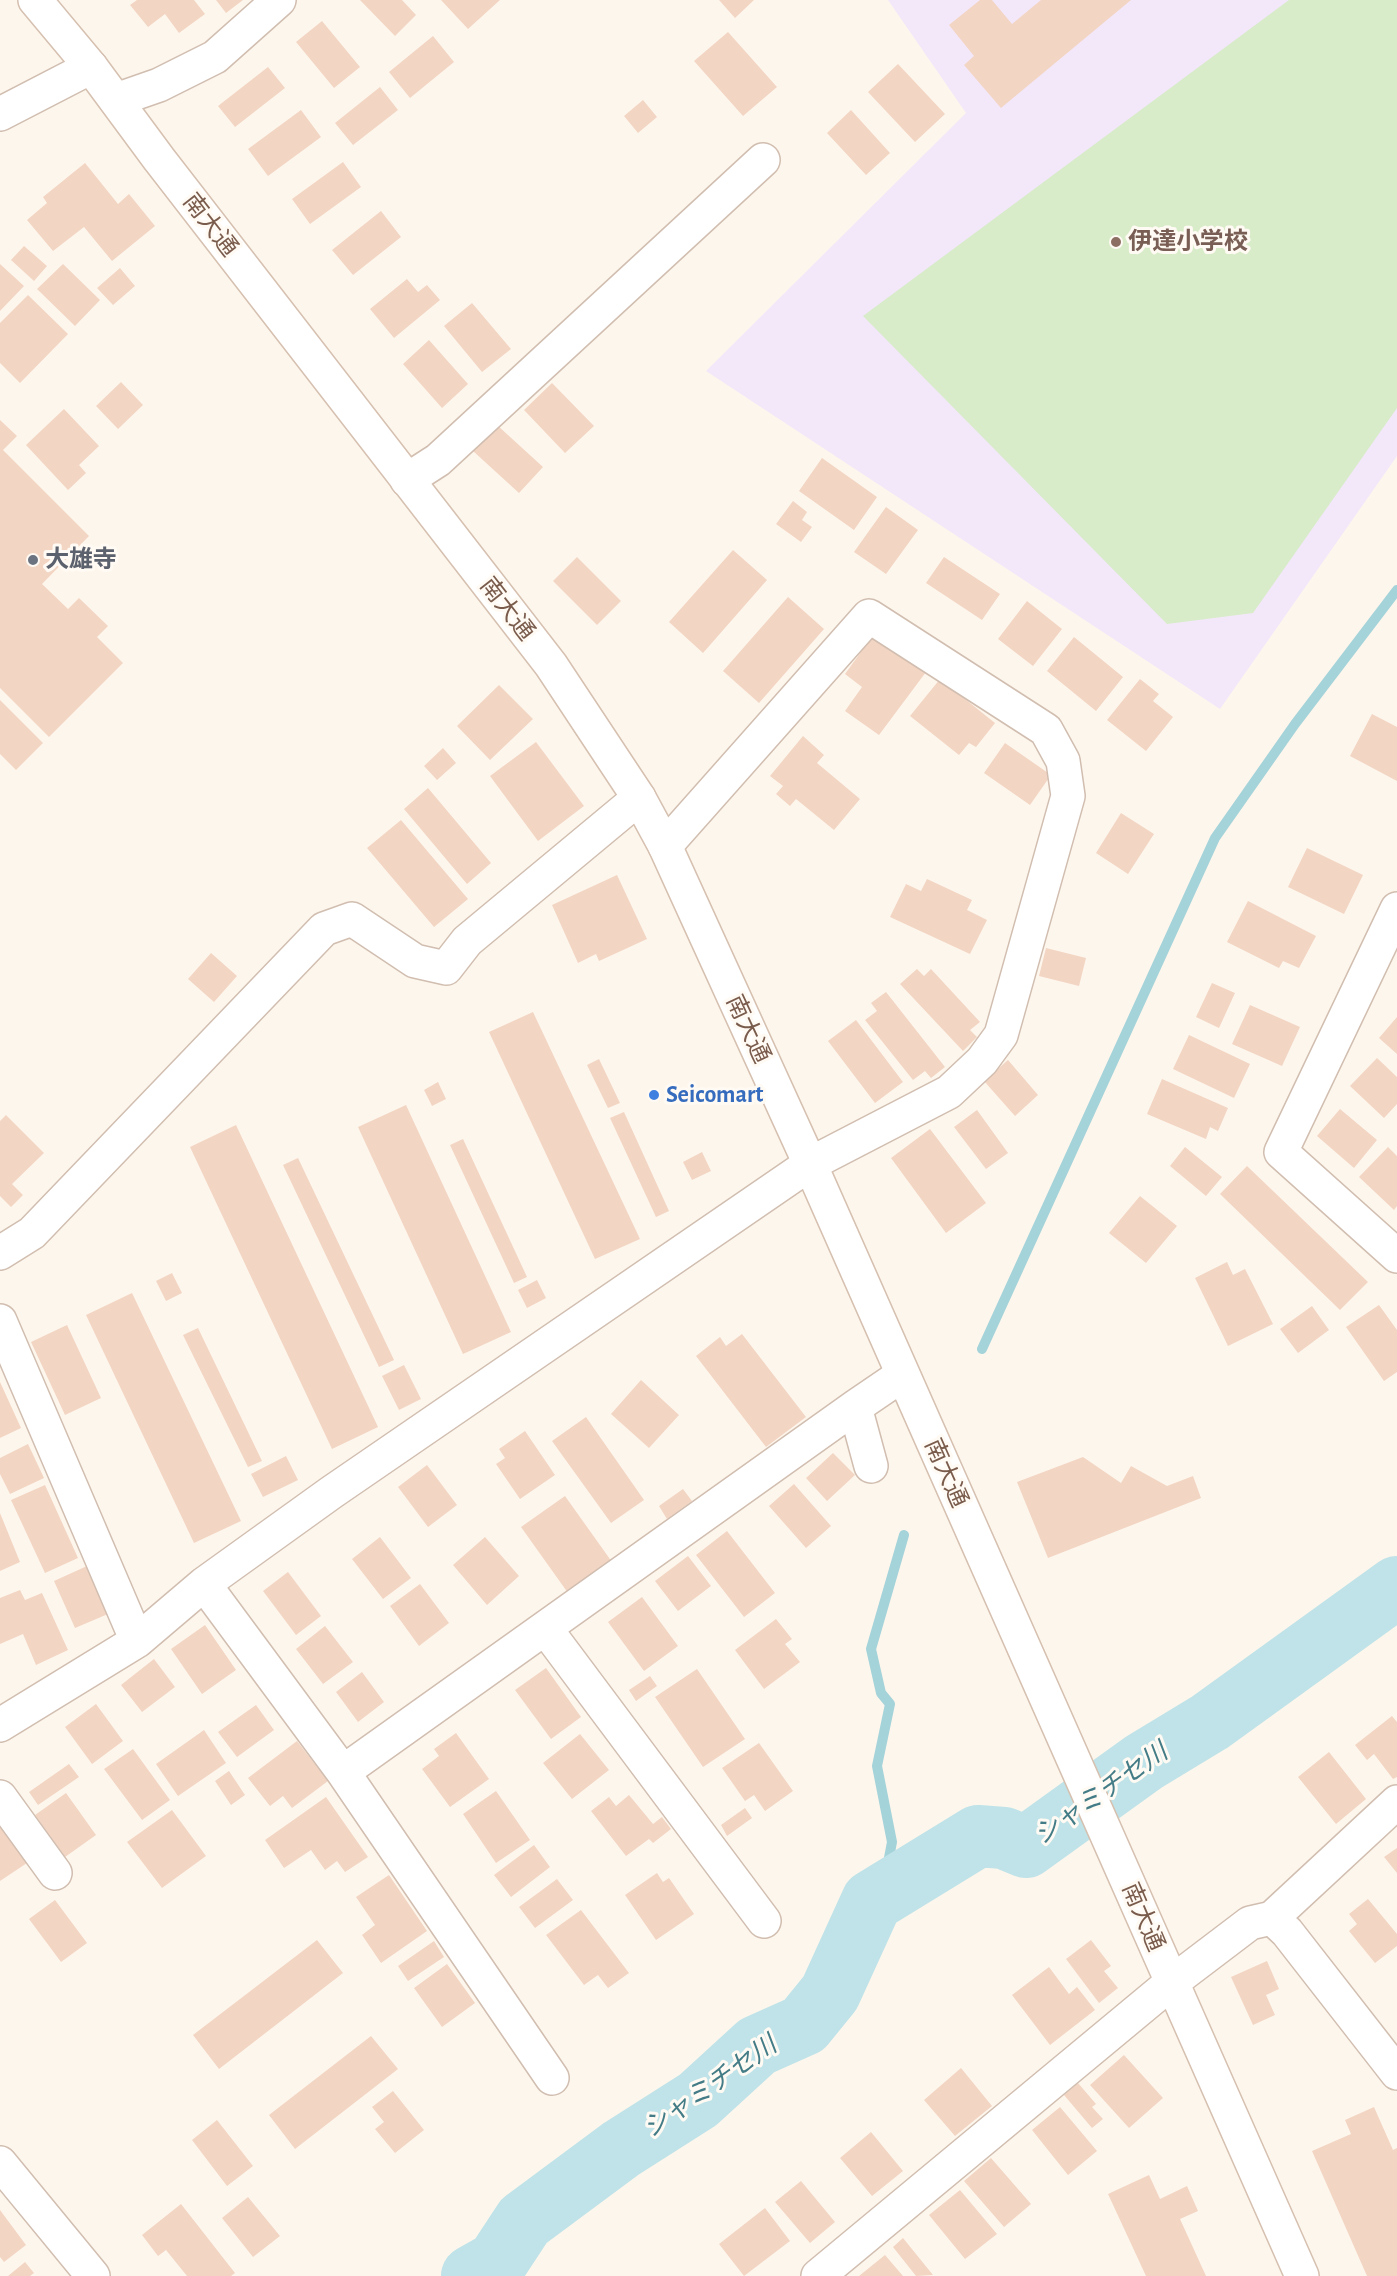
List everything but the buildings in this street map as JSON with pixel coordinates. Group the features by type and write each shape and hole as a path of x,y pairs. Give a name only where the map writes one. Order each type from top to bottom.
{"street":[{"name":"南大通","path":"35,0 91,67 551,665 639,798 665,846 810,1164 1302,2276"},
{"path":"116,100 159,85 215,57 279,0"},
{"path":"0,114 91,67"},
{"path":"407,480 438,460 763,160"},
{"path":"0,1725 137,1641 204,1584 332,1492 810,1164 949,1092 982,1061 1001,1035 1068,796 1063,761 1046,730 869,616 665,846"},
{"path":"0,1253 32,1233 324,929 352,918 415,961 446,968 467,941 639,798"},
{"path":"1397,909 1281,1152 1397,1256"},
{"path":"0,1322 137,1641"},
{"path":"343,1772 902,1375"},
{"path":"855,1407 871,1466"},
{"path":"204,1584 343,1772 552,2079"},
{"path":"545,1628 764,1921"},
{"path":"0,1797 55,1873"},
{"path":"818,2276 1171,1983 1250,1923 1272,1918 1397,1802"},
{"path":"1272,1918 1287,1932 1397,2073"},
{"path":"0,2163 93,2276"}],"shaded area":[{"name":"伊達小学校","path":"888,0 1397,0 1397,456 1220,709 706,371 966,113"}],"green space":[{"name":"伊達小学校","path":"1289,0 1397,0 1397,408 1253,613 1167,624 863,316"}],"waterway":[{"path":"982,1349 1215,838 1295,724 1397,590"},
{"path":"882,1895 892,1842 877,1766 890,1704 881,1693 871,1649 904,1535"},
{"name":"シャミチセ川","path":"472,2276 497,2262 524,2221 621,2149 698,2100 757,2046 804,2025 830,1993 872,1901 978,1836 1004,1838 1026,1847 1144,1762 1210,1722 1397,1587"}],"place":[{"name":"伊達小学校","path":"1116,242"},
{"name":"大雄寺","path":"33,560"},
{"name":"Seicomart","path":"654,1095"}]}
